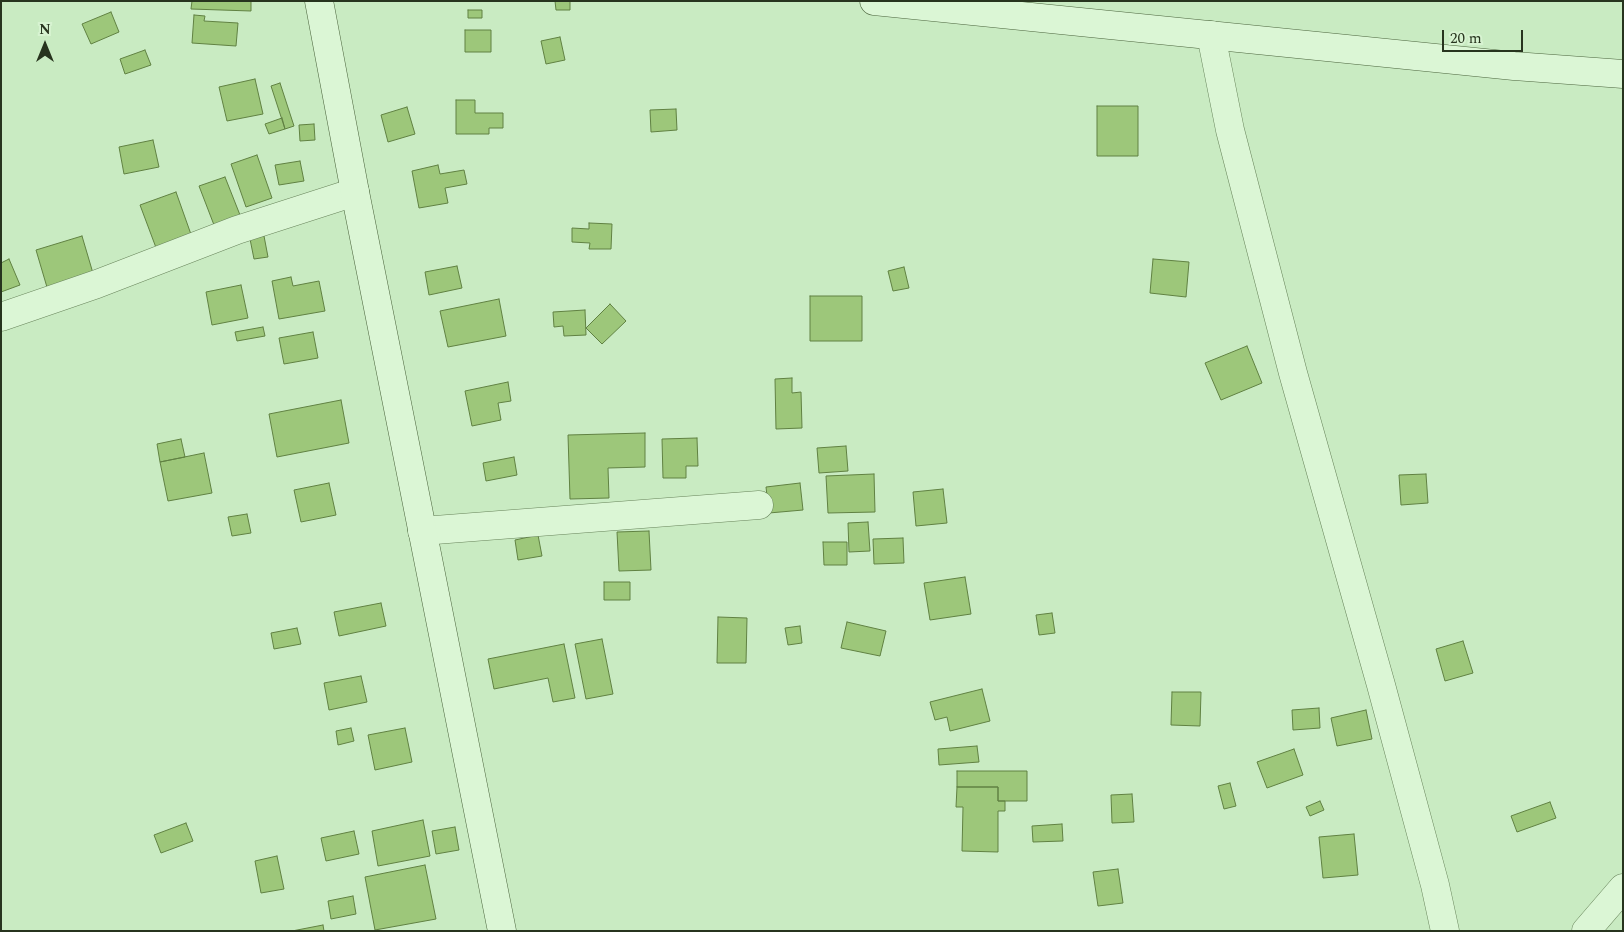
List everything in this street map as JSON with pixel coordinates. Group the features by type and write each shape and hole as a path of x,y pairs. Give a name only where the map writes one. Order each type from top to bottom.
{"street":[{"path":"319,1 355,192 502,931"},
{"path":"874,1 1514,66 1623,74"},
{"path":"1211,35 1230,130 1293,373 1381,684 1435,885 1445,931"},
{"path":"1,317 97,284 237,230 355,192"},
{"path":"422,531 759,505"},
{"path":"1586,931 1623,888"}],"building":[{"path":"192,1 251,1 251,11 191,9"},
{"path":"555,1 570,1 570,10 556,10"},
{"path":"468,10 482,10 482,18 468,18"},
{"path":"111,12 119,32 91,44 82,24"},
{"path":"194,15 205,16 204,21 238,23 236,46 192,43"},
{"path":"465,30 491,30 491,52 465,52"},
{"path":"560,37 565,60 546,64 541,41"},
{"path":"145,50 151,65 125,74 120,59"},
{"path":"255,79 263,114 227,121 219,87"},
{"path":"280,83 294,126 285,129 271,86"},
{"path":"456,100 475,100 475,113 503,113 503,128 489,128 489,134 456,134"},
{"path":"1097,106 1138,106 1138,156 1097,156"},
{"path":"407,107 415,134 388,142 381,115"},
{"path":"676,109 677,130 651,132 650,110"},
{"path":"282,118 285,129 269,134 265,124"},
{"path":"314,124 315,140 300,141 299,125"},
{"path":"153,140 159,167 124,174 119,147"},
{"path":"257,155 272,198 246,207 231,164"},
{"path":"300,161 304,181 279,185 275,165"},
{"path":"438,165 440,174 464,170 467,184 445,188 448,203 419,208 412,171"},
{"path":"225,177 240,215 214,225 199,186"},
{"path":"176,192 193,240 158,253 140,205"},
{"path":"589,223 612,224 611,249 589,249 590,243 572,242 572,228 589,229"},
{"path":"82,236 95,280 49,294 36,250"},
{"path":"264,236 268,257 254,259 250,239"},
{"path":"9,259 20,285 1,292 1,263"},
{"path":"1153,259 1189,262 1186,297 1150,293"},
{"path":"457,266 462,288 429,295 425,272"},
{"path":"904,267 909,288 893,291 888,271"},
{"path":"291,277 293,286 319,281 325,311 279,319 272,281"},
{"path":"241,285 248,318 212,325 206,292"},
{"path":"810,296 862,296 862,341 810,341"},
{"path":"499,299 506,336 448,347 440,311"},
{"path":"610,304 626,321 602,344 586,328"},
{"path":"585,310 586,335 564,336 563,326 554,327 553,312"},
{"path":"263,327 265,336 237,341 235,332"},
{"path":"313,332 318,358 284,364 279,338"},
{"path":"1247,346 1262,383 1221,400 1205,363"},
{"path":"792,378 792,393 801,392 802,428 776,429 775,379"},
{"path":"508,382 511,401 498,403 501,420 472,426 465,391"},
{"path":"341,400 349,443 277,457 269,414"},
{"path":"645,433 645,467 608,468 609,498 570,499 568,435"},
{"path":"697,438 698,466 686,466 686,478 663,478 662,439"},
{"path":"181,439 185,457 160,462 157,444"},
{"path":"846,446 848,471 819,473 817,448"},
{"path":"204,453 212,493 168,501 160,462"},
{"path":"514,457 517,475 486,481 483,463"},
{"path":"874,474 875,512 828,513 826,476"},
{"path":"1426,474 1428,503 1401,505 1399,475"},
{"path":"329,483 336,515 301,522 294,490"},
{"path":"800,483 803,510 769,513 766,487"},
{"path":"943,489 947,523 916,526 913,492"},
{"path":"247,514 251,533 232,536 228,517"},
{"path":"868,522 870,551 849,552 848,523"},
{"path":"649,531 651,570 619,571 617,532"},
{"path":"538,535 542,556 518,560 515,540"},
{"path":"903,538 904,563 874,564 873,539"},
{"path":"823,542 847,542 847,565 824,565"},
{"path":"965,577 971,614 930,620 924,583"},
{"path":"604,582 630,582 630,600 604,600"},
{"path":"381,603 386,626 339,636 334,612"},
{"path":"1052,613 1055,633 1039,635 1036,615"},
{"path":"718,617 747,618 746,663 717,663"},
{"path":"847,622 886,631 880,656 841,648"},
{"path":"800,626 802,643 788,645 785,628"},
{"path":"297,628 301,644 274,649 271,633"},
{"path":"602,639 613,694 586,699 575,644"},
{"path":"1463,641 1473,673 1445,681 1436,649"},
{"path":"564,644 575,698 553,702 548,678 494,689 488,659"},
{"path":"361,676 367,702 329,710 324,683"},
{"path":"982,689 990,721 950,731 947,717 935,720 930,702"},
{"path":"1172,692 1201,692 1200,726 1171,725"},
{"path":"1319,708 1320,728 1293,730 1292,710"},
{"path":"1366,710 1372,739 1337,746 1331,718"},
{"path":"351,728 354,741 338,745 336,731"},
{"path":"405,728 412,762 375,770 368,735"},
{"path":"977,746 979,762 939,765 938,749"},
{"path":"1294,749 1303,775 1267,788 1257,762"},
{"path":"957,771 1027,771 1027,801 998,801 998,787 957,787"},
{"path":"1230,783 1236,806 1224,809 1218,786"},
{"path":"957,787 998,787 998,801 1005,801 1005,811 998,811 998,852 962,851 963,807 956,807"},
{"path":"1132,794 1134,822 1112,823 1111,795"},
{"path":"1320,801 1324,810 1310,816 1306,807"},
{"path":"1550,802 1556,818 1517,832 1511,816"},
{"path":"423,820 430,856 378,866 372,831"},
{"path":"186,823 193,841 161,853 154,835"},
{"path":"1062,824 1063,841 1033,842 1032,826"},
{"path":"455,827 459,850 436,854 432,831"},
{"path":"354,831 359,854 326,861 321,838"},
{"path":"1354,834 1358,875 1323,878 1319,837"},
{"path":"277,856 284,889 261,893 255,861"},
{"path":"425,865 436,919 375,930 365,877"},
{"path":"1118,869 1123,903 1098,906 1093,872"},
{"path":"353,896 356,914 331,919 328,901"},
{"path":"323,925 324,931 292,931"}]}
